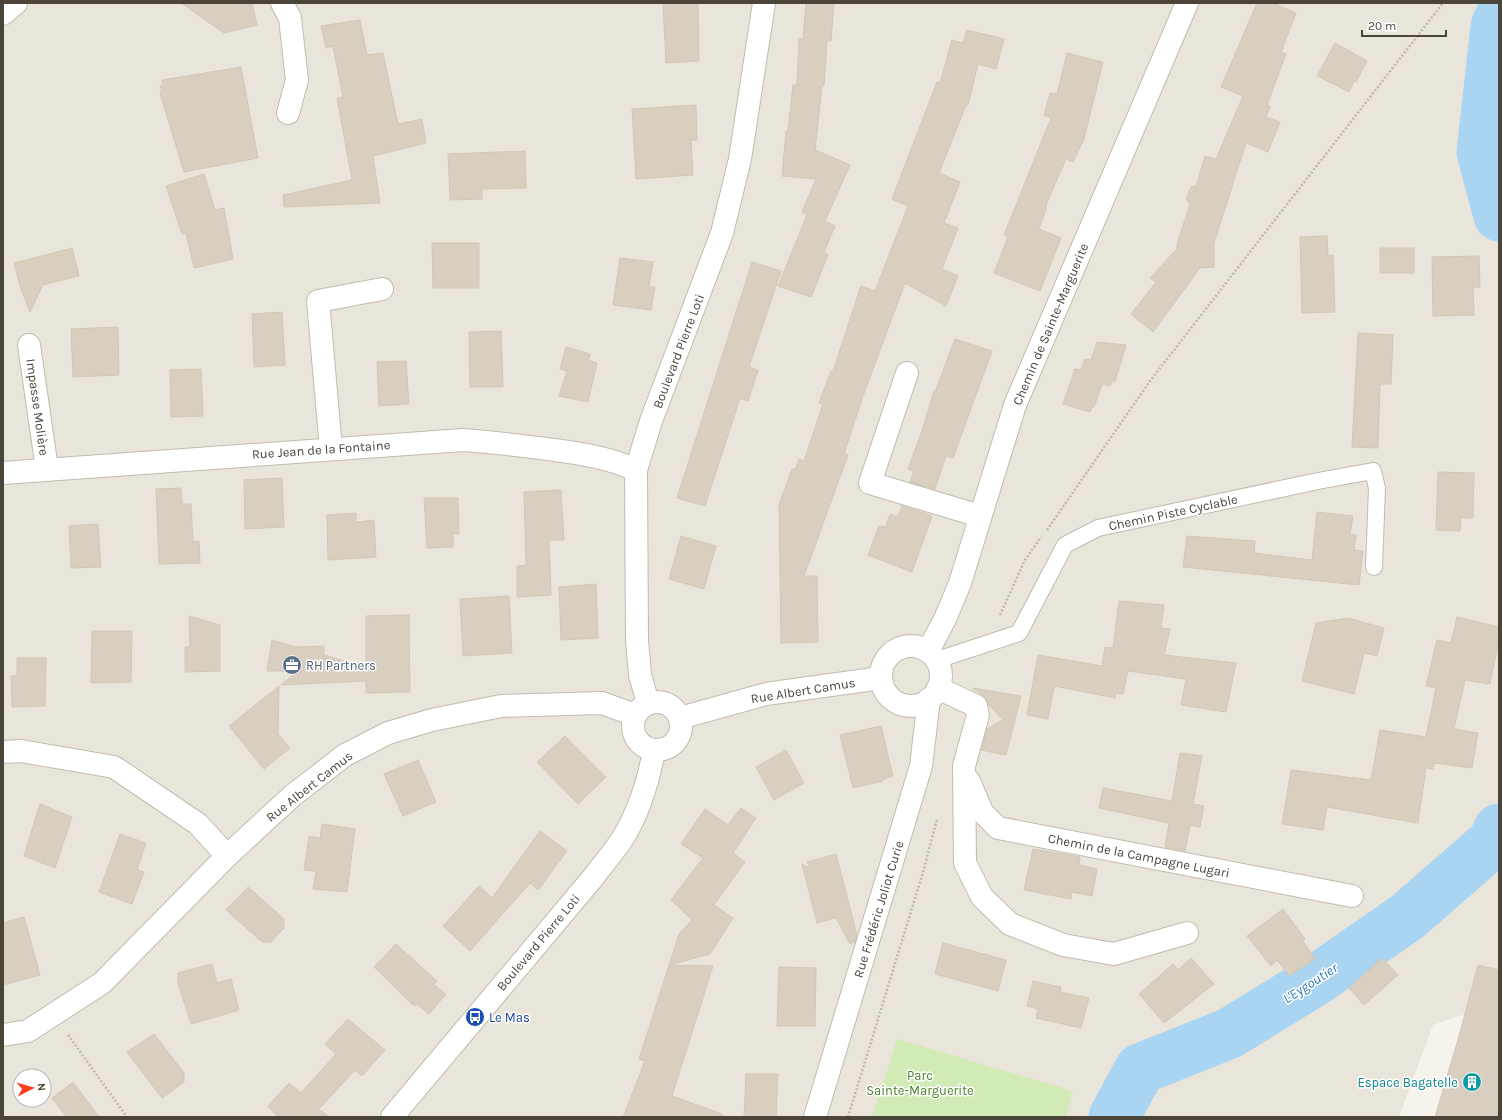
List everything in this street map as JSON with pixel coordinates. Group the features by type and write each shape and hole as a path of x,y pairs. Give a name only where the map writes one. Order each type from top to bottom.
{"street":[{"path":"3,14 16,3"},
{"path":"282,3 290,18 297,80 288,113"},
{"name":"Boulevard Pierre Loti","path":"641,709 637,640 636,470 651,421 722,233 740,159 764,3"},
{"name":"Chemin de Sainte-Marguerite","path":"932,655 960,583 1015,405 1187,3"},
{"path":"331,449 318,301 382,289"},
{"name":"Impasse Molière","path":"30,345 47,469"},
{"path":"907,374 870,484 980,516"},
{"name":"Rue Jean de la Fontaine","path":"3,473 463,440 511,444 597,456 620,462 636,470"},
{"path":"905,646 913,646 932,655 941,674 934,694 921,704 909,706 899,704 886,693 880,678 885,660 893,651 905,646"},
{"name":"Rue Albert Camus","path":"680,718 766,694 880,678"},
{"path":"934,694 976,706 978,709 978,715 964,766 965,863 982,897 1010,924 1063,945 1114,954 1188,933"},
{"name":"Rue Frédéric Joliot Curie","path":"815,1117 921,766 934,694"},
{"path":"658,701 667,704 675,710 680,718 681,732 674,744 668,748 654,750 647,748 635,738 633,731 641,709 658,701"},
{"name":"Rue Albert Camus","path":"3,1035 28,1031 102,983 227,856 292,796 345,755 388,733 432,720 501,706 602,703 641,709"},
{"name":"Boulevard Pierre Loti","path":"392,1117 591,880 622,840 635,813 645,786 654,750"},
{"path":"3,752 21,751 114,767 198,824 227,856"},
{"name":"Chemin de la Campagne Lugari","path":"964,766 973,794 982,812 998,828 1352,896"}],"lane":[{"name":"Chemin Piste Cyclable","path":"932,655 1019,633 1065,544 1098,528 1302,484 1373,471 1376,488 1374,567"}],"path":[{"path":"997,621 1025,560 1145,388 1443,3"},
{"path":"848,1117 924,869 938,818"},
{"path":"53,1015 127,1117"}],"shaded area":[{"path":"3,3 1499,3 1499,1021 1462,1015 1433,1025 1399,1117 3,1117"}],"green space":[{"name":"Parc Sainte-Marguerite","path":"897,1039 1073,1091 1066,1117 872,1117"}],"building":[{"path":"181,3 252,3 257,25 224,33"},
{"path":"663,3 698,3 699,61 666,63"},
{"path":"806,3 834,3 831,41 827,41 824,86 822,86 815,150 850,165 825,221 835,226 824,252 828,255 811,297 778,286 807,215 802,212 816,179 782,176 786,131 788,131 793,85 797,85 799,39 803,39"},
{"path":"1257,3 1273,3 1296,13 1281,52 1286,54 1267,105 1270,106 1266,117 1280,122 1268,152 1246,143 1214,243 1214,267 1200,268 1153,332 1131,314 1156,282 1150,278 1177,249 1177,244 1190,204 1186,199 1191,187 1196,186 1205,156 1216,159 1243,96 1221,87"},
{"path":"360,20 367,55 383,53 398,124 422,119 426,143 373,156 380,203 284,207 283,195 352,180 337,98 343,97 333,46 326,48 321,26"},
{"path":"967,30 1004,39 996,69 978,64 968,105 966,105 939,173 960,182 944,223 958,228 942,269 958,276 946,306 905,283 863,396 844,454 848,455 804,576 817,576 818,642 781,643 779,505 792,469 795,470 799,459 804,461 823,404 819,403 831,371 833,371 861,286 875,291 908,206 892,199 937,82 940,83 952,40 963,43"},
{"path":"1335,43 1367,61 1349,92 1317,76"},
{"path":"1067,53 1103,62 1084,139 1073,162 1066,159 1046,205 1047,206 1039,229 1061,238 1040,291 994,273 1008,237 1004,235 1051,118 1044,115 1050,93 1057,94"},
{"path":"241,67 258,158 184,172 160,93 162,92 160,86 163,84 162,80"},
{"path":"696,105 697,140 691,140 693,175 636,179 632,109"},
{"path":"525,151 526,188 482,189 482,199 450,200 448,154"},
{"path":"204,174 215,210 224,208 233,259 194,268 186,233 182,234 166,186"},
{"path":"1327,236 1328,256 1333,255 1335,312 1302,313 1300,237"},
{"path":"432,243 479,243 479,288 433,288"},
{"path":"72,248 79,276 43,285 30,312 20,286 14,263"},
{"path":"1380,248 1414,248 1414,273 1380,273"},
{"path":"1479,256 1480,287 1473,287 1474,315 1433,316 1432,257"},
{"path":"620,258 653,262 649,287 655,287 651,310 613,305"},
{"path":"752,262 781,271 749,367 758,370 748,401 740,398 705,506 677,498"},
{"path":"282,312 285,365 254,367 252,314"},
{"path":"118,327 119,375 73,377 71,329"},
{"path":"501,331 503,387 470,387 469,332"},
{"path":"1358,333 1393,335 1391,384 1380,384 1378,448 1352,447"},
{"path":"955,339 992,351 953,458 946,456 935,489 910,482 914,471 908,469 923,428 934,391 935,392"},
{"path":"1097,342 1126,345 1115,381 1112,381 1110,386 1102,384 1094,407 1092,407 1090,412 1063,404 1075,369 1081,370 1085,359 1091,360"},
{"path":"566,347 590,354 588,360 597,363 588,402 559,396 567,371 560,369"},
{"path":"406,361 409,404 379,406 377,362"},
{"path":"201,369 203,416 171,417 170,370"},
{"path":"1438,472 1474,473 1473,518 1461,518 1460,531 1436,530"},
{"path":"282,478 284,527 245,529 244,480"},
{"path":"181,488 182,504 191,504 193,542 199,541 200,563 159,564 156,489"},
{"path":"561,490 564,540 549,540 551,595 517,597 517,566 526,565 524,492"},
{"path":"424,498 458,498 459,534 453,534 453,547 427,548"},
{"path":"902,506 932,516 912,572 868,555 879,526 886,527 890,514 898,517"},
{"path":"1317,512 1353,516 1350,534 1356,535 1354,550 1363,551 1359,585 1183,567 1187,536 1255,541 1254,553 1312,560"},
{"path":"356,513 356,522 374,520 376,557 328,560 327,515"},
{"path":"98,524 101,567 71,568 69,526"},
{"path":"681,536 716,546 704,589 669,579"},
{"path":"596,584 598,638 561,640 559,587"},
{"path":"509,596 512,653 463,656 460,599"},
{"path":"1119,601 1164,605 1161,628 1170,629 1164,655 1236,663 1226,712 1181,705 1186,679 1128,671 1123,694 1116,693 1115,698 1054,686 1048,719 1027,715 1038,655 1102,666 1105,647 1113,648"},
{"path":"409,615 410,692 366,693 366,681 281,685 298,671 267,671 272,640 296,647 324,646 324,655 366,668 366,616"},
{"path":"189,616 220,625 220,671 185,672 185,647 190,647"},
{"path":"1457,617 1499,627 1499,640 1490,684 1465,680 1454,729 1478,733 1472,768 1434,763 1433,769 1426,768 1418,823 1327,807 1323,830 1282,824 1291,770 1371,780 1380,730 1426,737 1436,688 1426,686 1437,640 1451,643"},
{"path":"1348,618 1384,628 1377,656 1364,653 1354,694 1302,681 1316,623"},
{"path":"92,631 132,631 131,682 91,683"},
{"path":"17,658 46,658 45,706 12,707 11,676 17,676"},
{"path":"279,686 278,734 290,748 264,769 229,726"},
{"path":"973,688 1021,696 1006,755 981,750 987,729 1003,720 989,705 986,698"},
{"path":"881,726 893,776 883,779 883,781 853,788 840,735"},
{"path":"565,736 606,777 578,804 537,762"},
{"path":"786,750 804,783 774,800 756,767"},
{"path":"1180,753 1202,756 1193,804 1204,806 1200,827 1190,825 1185,851 1165,847 1169,823 1099,808 1103,788 1172,801"},
{"path":"418,760 436,802 403,816 384,774"},
{"path":"40,804 72,817 55,868 24,856"},
{"path":"741,808 756,818 733,853 745,862 714,905 733,918 710,954 670,965 713,966 672,1096 722,1114 722,1117 623,1117 645,1061 639,1059 679,934 692,920 671,900 703,858 681,844 705,809 728,825"},
{"path":"322,824 355,829 347,892 313,889 316,871 304,870 309,836 320,838"},
{"path":"540,831 567,851 538,890 530,883 470,951 443,926 479,886 492,898"},
{"path":"120,834 146,843 137,870 144,872 132,904 99,892"},
{"path":"1033,849 1080,857 1079,865 1097,869 1092,896 1072,892 1071,899 1024,890"},
{"path":"836,854 857,935 855,942 850,944 836,918 817,923 802,864 811,869 807,862"},
{"path":"248,887 284,919 284,928 271,942 262,942 226,910"},
{"path":"1283,909 1305,939 1303,941 1315,959 1289,976 1277,960 1271,966 1247,936"},
{"path":"24,917 40,975 3,985 3,923"},
{"path":"943,943 1006,960 998,991 935,974"},
{"path":"396,944 437,981 434,985 446,994 429,1014 417,1004 414,1006 374,967"},
{"path":"1191,958 1214,984 1164,1023 1139,994 1173,964 1178,970"},
{"path":"1382,958 1398,975 1364,1005 1349,988"},
{"path":"212,964 217,983 231,979 239,1010 191,1024 178,983 178,973"},
{"name":"Espace Bagatelle","path":"1478,965 1499,970 1499,1117 1435,1117 1459,1036"},
{"path":"779,967 816,968 815,1026 777,1026"},
{"path":"1033,981 1061,987 1060,992 1089,998 1081,1028 1036,1018 1038,1009 1027,1006"},
{"path":"348,1019 385,1050 362,1076 355,1070 319,1109 329,1117 278,1117 268,1106 289,1083 301,1093 336,1054 325,1044"},
{"path":"154,1034 184,1073 184,1082 162,1098 127,1052"},
{"path":"746,1074 778,1074 776,1117 744,1117"},
{"path":"73,1082 99,1117 67,1117 52,1098"}],"waterway":[{"name":"L'Eygoutier","path":"1499,19 1496,27 1482,152 1499,216"},
{"name":"L'Eygoutier","path":"1114,1117 1140,1069 1230,1033 1316,980 1407,917 1493,842 1499,829"}],"place":[{"name":"RH Partners","path":"292,665"},
{"name":"Le Mas","path":"475,1017"},
{"name":"Espace Bagatelle","path":"1472,1082"}]}
